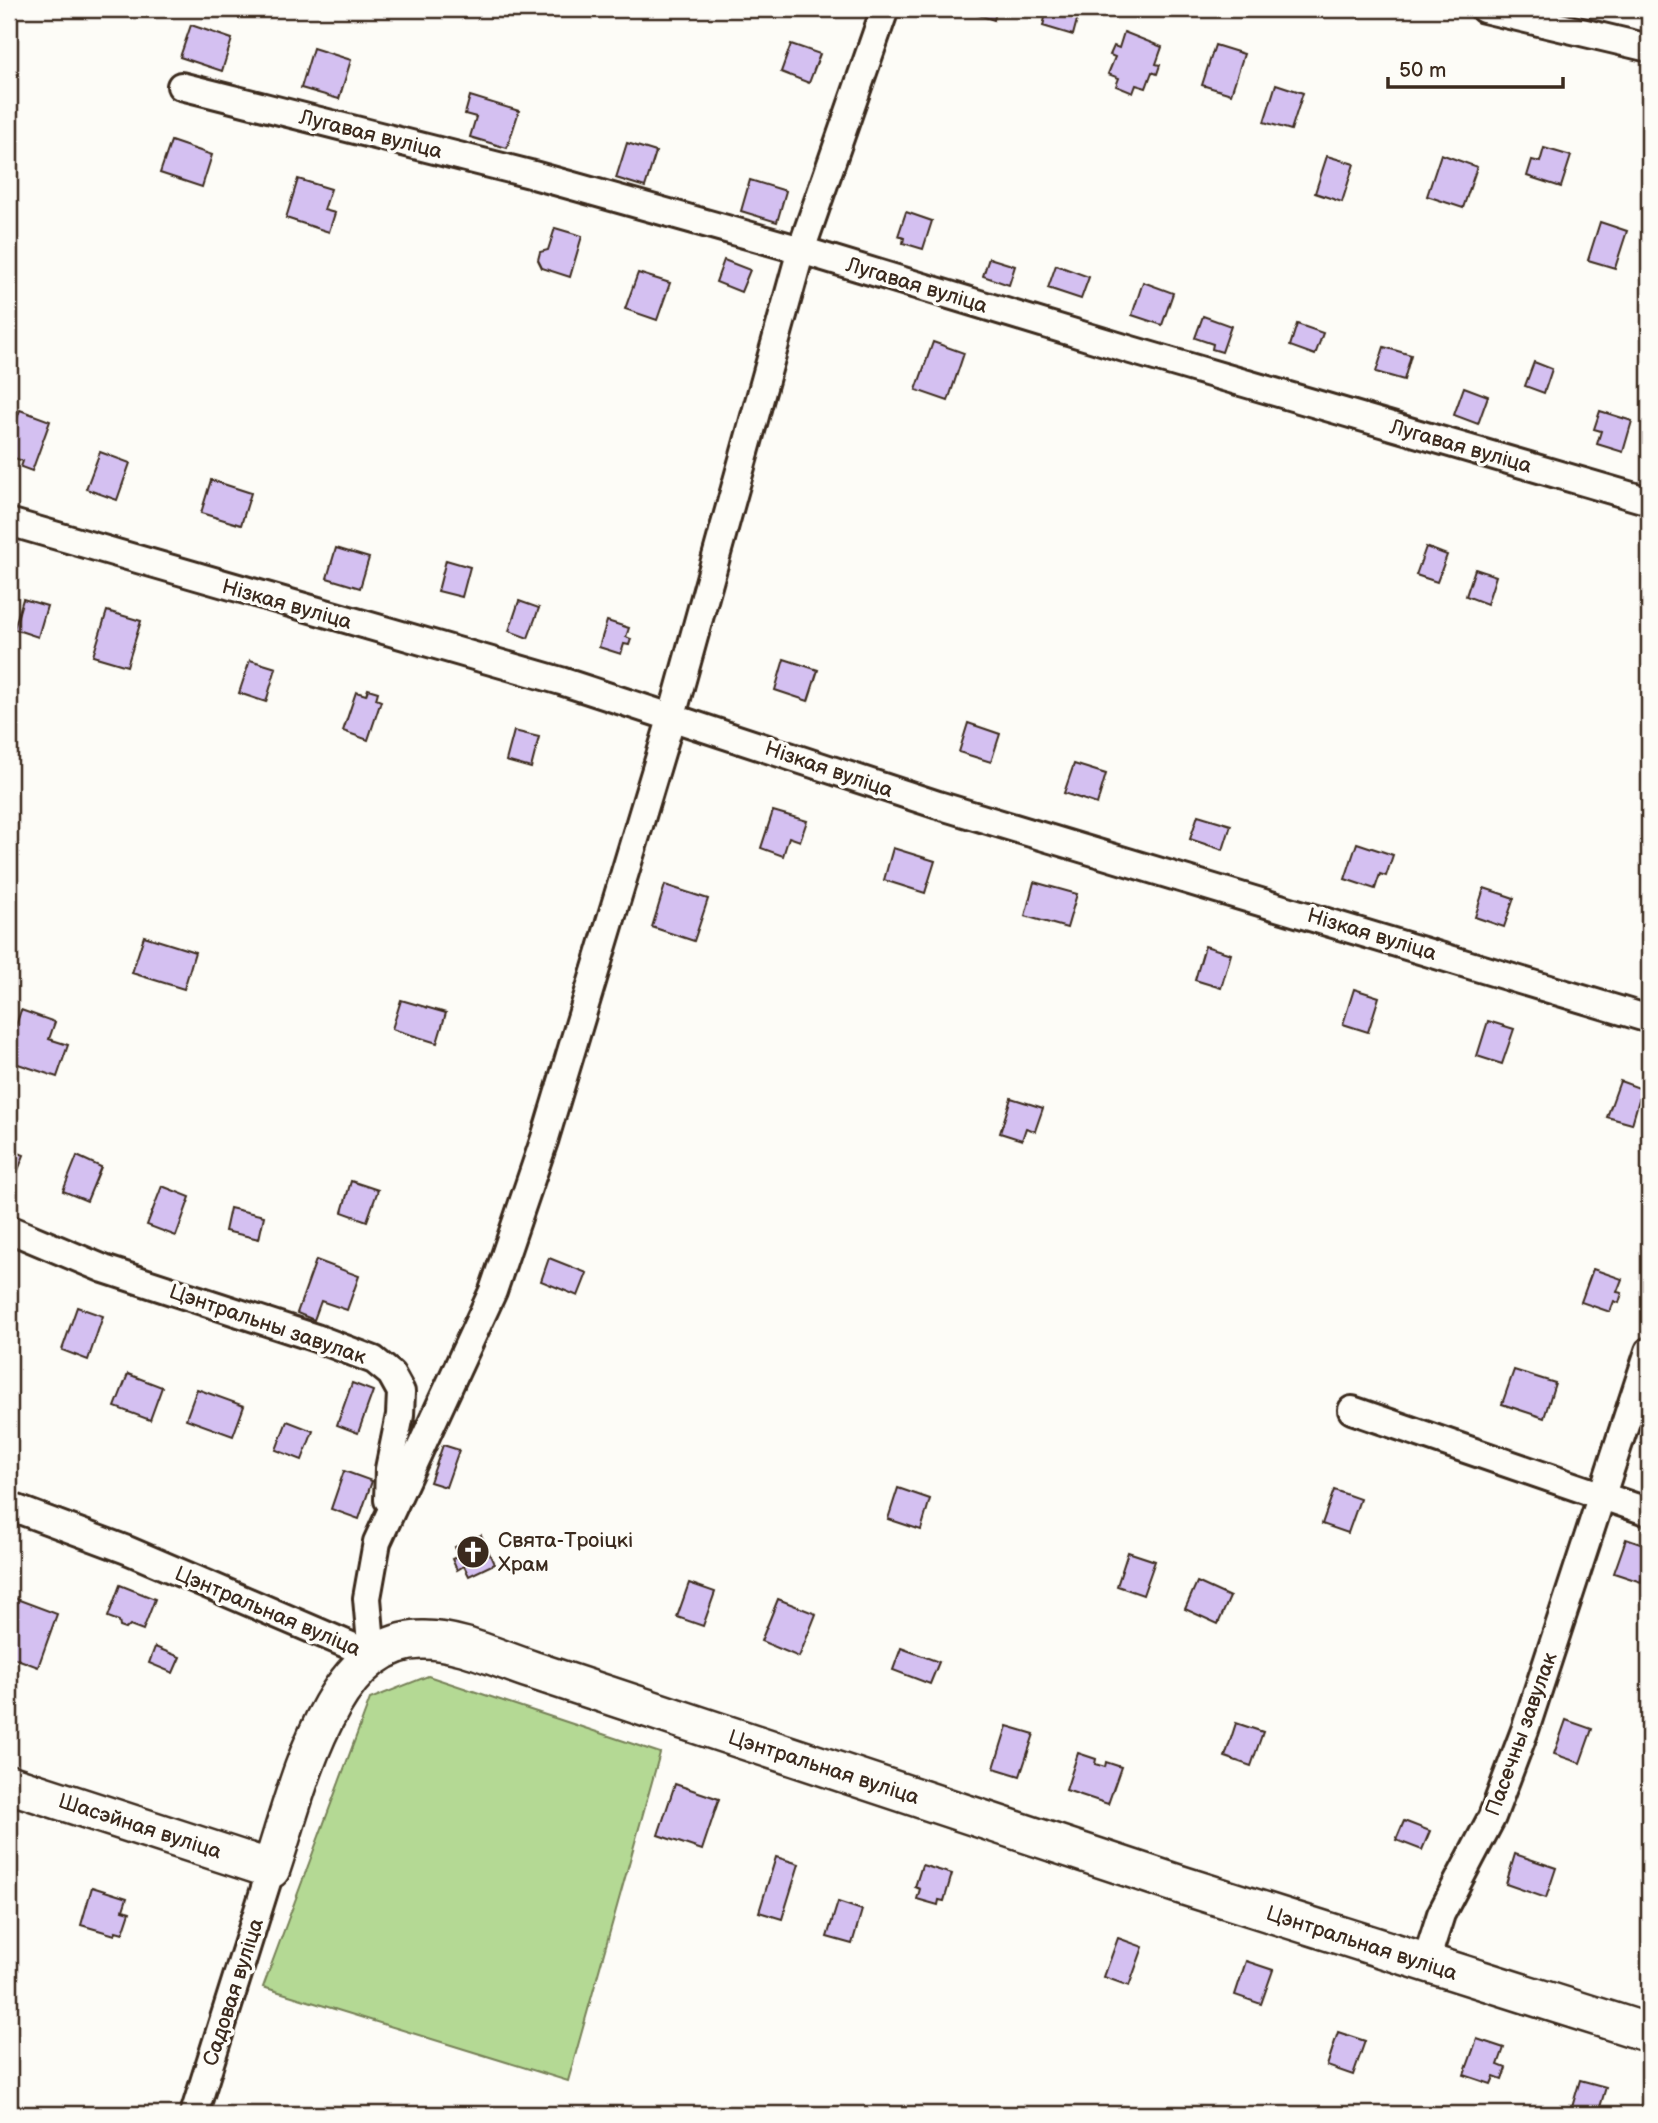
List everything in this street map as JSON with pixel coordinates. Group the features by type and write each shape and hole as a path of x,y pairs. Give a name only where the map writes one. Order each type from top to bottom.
{"main road":[{"name":"Цэнтральная вуліца","path":"372,1655 411,1640 446,1643 1425,1964 1649,2033"},
{"path":"271,1869 328,1714 351,1676 372,1655"},
{"name":"Шасэйная вуліца","path":"9,1784 271,1869"}],"street":[{"path":"372,1655 367,1619 368,1580 377,1542 388,1513 493,1291 545,1138 671,716 801,250 885,9"},
{"path":"1484,9 1649,48"},
{"name":"Лугавая вуліца","path":"181,86 530,174 801,250 1131,351 1649,500"},
{"name":"Нізкая вуліца","path":"9,522 671,716 938,805 1649,1019"},
{"name":"Цэнтральны завулак","path":"9,1229 104,1269 344,1347 383,1366 397,1383 401,1402 389,1469 388,1513"},
{"name":"Пасечны завулак","path":"1425,1964 1441,1914 1492,1816 1521,1741 1649,1351"},
{"path":"1352,1410 1649,1512"},
{"name":"Цэнтральная вуліца","path":"9,1506 127,1550 372,1655"},
{"name":"Садовая вуліца","path":"194,2114 271,1869"}],"green space":[{"path":"428,1676 660,1753 568,2081 263,1987 370,1699"}],"building":[{"path":"960,9 997,9 994,20"},
{"path":"1047,9 1080,9 1073,35 1043,26"},
{"path":"191,25 232,39 222,71 180,57"},
{"path":"1124,32 1162,47 1156,64 1160,65 1157,74 1152,72 1146,88 1136,85 1133,93 1116,86 1119,78 1108,74 1115,57 1110,55 1114,46 1119,48"},
{"path":"791,44 820,54 809,83 781,72"},
{"path":"1215,45 1244,54 1231,94 1202,85"},
{"path":"313,48 351,60 339,99 301,88"},
{"path":"1276,84 1303,93 1291,130 1264,122"},
{"path":"470,96 519,111 507,148 470,137 476,117 465,114"},
{"path":"171,141 212,155 202,187 160,173"},
{"path":"627,143 656,152 645,187 616,178"},
{"path":"1544,148 1571,156 1561,187 1527,176 1532,160 1540,162"},
{"path":"1441,154 1477,167 1463,208 1427,196"},
{"path":"1327,156 1354,164 1342,202 1315,193"},
{"path":"298,179 331,189 324,210 335,213 329,232 286,218"},
{"path":"750,180 786,191 777,222 741,211"},
{"path":"906,212 932,221 923,249 903,243 904,238 898,236"},
{"path":"1600,222 1627,231 1615,268 1588,260"},
{"path":"555,228 582,236 570,277 542,268 538,260 540,252 548,250"},
{"path":"989,258 1015,266 1009,285 983,276"},
{"path":"724,260 750,270 741,292 716,282"},
{"path":"1056,265 1089,277 1081,299 1048,288"},
{"path":"638,273 670,283 657,320 625,309"},
{"path":"1143,282 1173,293 1162,325 1132,315"},
{"path":"1203,316 1231,326 1222,352 1212,349 1213,344 1195,338"},
{"path":"1297,324 1323,333 1315,355 1290,346"},
{"path":"933,342 964,353 948,401 916,390"},
{"path":"1384,347 1411,355 1404,380 1376,372"},
{"path":"1534,362 1552,369 1544,393 1525,386"},
{"path":"1464,387 1488,396 1478,424 1454,415"},
{"path":"20,410 50,421 32,471 21,467 23,461 9,456 9,441"},
{"path":"1600,411 1632,421 1623,452 1597,444 1601,431 1594,429"},
{"path":"100,452 130,463 117,500 86,489"},
{"path":"211,480 251,493 241,525 201,513"},
{"path":"1426,547 1447,555 1437,582 1416,575"},
{"path":"336,548 369,558 360,588 327,578"},
{"path":"446,560 470,567 462,597 438,591"},
{"path":"1475,569 1496,576 1487,604 1466,596"},
{"path":"23,599 47,606 38,637 14,629"},
{"path":"519,601 539,608 528,638 509,631"},
{"path":"107,611 141,621 127,666 93,656"},
{"path":"607,621 629,628 626,637 631,639 629,645 624,644 621,654 599,647"},
{"path":"784,659 818,670 808,701 775,690"},
{"path":"250,660 276,668 266,702 239,693"},
{"path":"368,689 378,692 376,699 381,701 368,740 343,731 356,692 366,695"},
{"path":"968,723 1000,734 991,762 959,752"},
{"path":"514,731 539,737 531,768 506,761"},
{"path":"1074,764 1106,774 1097,804 1064,793"},
{"path":"773,811 807,821 800,841 789,837 783,856 761,848"},
{"path":"1198,815 1231,825 1223,850 1190,839"},
{"path":"1357,843 1393,855 1386,876 1380,874 1375,889 1345,879"},
{"path":"893,848 935,861 925,893 884,880"},
{"path":"1034,882 1077,894 1067,928 1025,916"},
{"path":"665,885 708,899 694,941 652,927"},
{"path":"1484,888 1514,898 1504,927 1475,917"},
{"path":"144,936 195,952 184,989 132,973"},
{"path":"1205,946 1231,954 1221,988 1195,980"},
{"path":"1354,989 1379,997 1368,1032 1343,1024"},
{"path":"401,1000 446,1013 437,1043 392,1029"},
{"path":"21,1010 55,1022 49,1039 68,1045 57,1077 9,1061 9,1047"},
{"path":"1488,1021 1514,1029 1502,1064 1477,1056"},
{"path":"1620,1081 1642,1089 1632,1124 1607,1117"},
{"path":"1011,1098 1043,1108 1035,1131 1026,1128 1022,1140 1000,1133"},
{"path":"9,1149 24,1155 9,1193"},
{"path":"77,1156 101,1167 87,1201 63,1191"},
{"path":"351,1181 378,1190 367,1221 342,1212"},
{"path":"162,1186 190,1197 176,1236 147,1225"},
{"path":"230,1208 264,1216 259,1239 225,1231"},
{"path":"549,1258 587,1273 578,1296 541,1281"},
{"path":"316,1260 359,1276 347,1310 321,1301 314,1320 297,1313"},
{"path":"1593,1269 1622,1279 1617,1292 1622,1293 1619,1303 1614,1301 1610,1312 1581,1302"},
{"path":"77,1307 103,1316 88,1360 62,1350"},
{"path":"1514,1370 1555,1383 1544,1418 1502,1404"},
{"path":"128,1374 162,1387 150,1420 115,1407"},
{"path":"352,1383 373,1391 358,1433 337,1425"},
{"path":"197,1389 244,1406 233,1436 186,1419"},
{"path":"287,1421 313,1431 302,1460 276,1450"},
{"path":"443,1445 459,1450 446,1487 430,1482"},
{"path":"344,1471 372,1481 359,1519 331,1509"},
{"path":"898,1488 930,1499 921,1530 888,1519"},
{"path":"1334,1490 1360,1499 1348,1533 1322,1524"},
{"name":"Свята-Троіцкі Храм","path":"481,1535 494,1564 469,1576 464,1566 457,1570 452,1559 459,1556 455,1547"},
{"path":"1626,1539 1649,1547 1641,1582 1614,1573"},
{"path":"1128,1552 1155,1561 1143,1595 1117,1586"},
{"path":"1197,1582 1230,1597 1218,1624 1185,1609"},
{"path":"689,1583 715,1592 703,1626 677,1617"},
{"path":"120,1585 155,1599 143,1630 130,1625 126,1629 120,1627 119,1621 108,1617"},
{"path":"14,1598 57,1614 38,1667 9,1656 9,1611"},
{"path":"778,1599 816,1614 799,1657 761,1641"},
{"path":"155,1647 180,1657 173,1673 149,1663"},
{"path":"901,1648 939,1662 930,1684 893,1670"},
{"path":"1566,1720 1592,1729 1580,1763 1554,1754"},
{"path":"1236,1723 1263,1732 1251,1766 1225,1757"},
{"path":"1007,1726 1034,1734 1020,1776 994,1768"},
{"path":"1078,1753 1096,1759 1095,1764 1105,1767 1106,1762 1121,1767 1108,1804 1066,1790"},
{"path":"675,1784 719,1799 702,1850 658,1835"},
{"path":"1404,1821 1430,1831 1422,1850 1396,1840"},
{"path":"1515,1854 1556,1868 1546,1898 1506,1884"},
{"path":"776,1857 799,1864 782,1919 759,1912"},
{"path":"922,1865 952,1874 944,1901 939,1900 938,1905 917,1899 920,1889 915,1887"},
{"path":"92,1887 127,1898 123,1910 130,1912 123,1933 116,1931 115,1935 81,1925"},
{"path":"838,1902 862,1910 852,1944 827,1937"},
{"path":"1118,1938 1143,1947 1129,1986 1104,1977"},
{"path":"1246,1961 1273,1970 1261,2004 1235,1995"},
{"path":"1338,2032 1365,2041 1353,2075 1327,2066"},
{"path":"1477,2039 1504,2048 1498,2065 1506,2068 1502,2080 1494,2077 1491,2084 1464,2075"},
{"path":"1580,2080 1606,2087 1598,2114 1570,2114"}],"place":[{"name":"Свята-Троіцкі Храм","path":"473,1552"}]}
